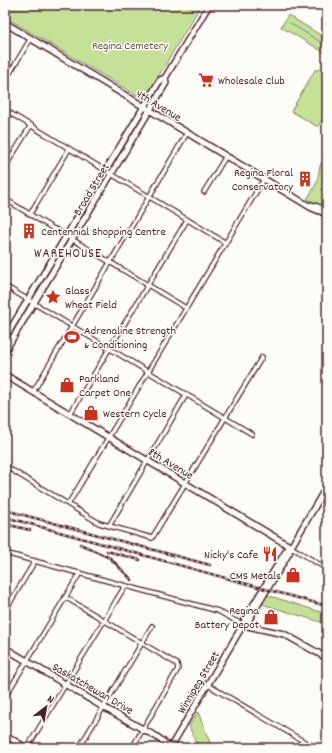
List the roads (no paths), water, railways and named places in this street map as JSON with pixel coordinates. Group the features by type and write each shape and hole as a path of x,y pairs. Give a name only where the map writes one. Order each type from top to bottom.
{"main road":[{"name":"Broad Street","path":"5,338 68,236 160,80 165,78 209,5"},
{"name":"4th Avenue","path":"5,23 149,111 304,202"},
{"name":"Broad Street","path":"5,351 33,303 68,236 111,174 166,83 165,78"},
{"path":"304,202 327,210"},
{"path":"304,202 312,208 327,214"},
{"name":"8th Avenue","path":"5,375 291,547"},
{"name":"Winnipeg Street","path":"170,748 243,626 248,621 289,553 291,547 327,486"},
{"path":"243,626 284,634 327,658"},
{"name":"Saskatchewan Drive","path":"5,648 103,707 143,728 170,748"},
{"path":"5,736 26,748"}],"street":[{"path":"5,81 31,38"},
{"path":"5,110 226,243"},
{"path":"5,167 31,125"},
{"path":"33,392 187,133"},
{"path":"30,214 70,149"},
{"path":"204,192 226,156"},
{"path":"69,503 110,438 264,179"},
{"path":"5,199 186,308"},
{"path":"70,414 187,220"},
{"path":"5,286 252,434"},
{"path":"5,466 69,503 99,523 152,538 262,356"},
{"path":"108,526 186,395"},
{"name":"8th Avenue","path":"291,547 327,569"},
{"path":"5,553 218,611 243,626"},
{"path":"5,611 35,561"},
{"path":"5,697 80,573"},
{"path":"26,748 125,586"},
{"path":"65,597 177,664 178,669 132,748"},
{"path":"79,748 152,626"},
{"path":"208,685 315,748"}],"waterway":[{"path":"290,23 327,46"}],"railway":[{"path":"5,510 210,565"},
{"path":"5,517 327,606"},
{"path":"5,524 30,530"},
{"path":"80,544 110,558 132,580"},
{"path":"107,551 140,560"}],"place":[{"name":"Wholesale Club","path":"206,80"},
{"name":"Regina Floral Conservatory","path":"305,179"},
{"name":"Centennial Shopping Centre","path":"29,231"},
{"name":"Glass Wheat Field","path":"53,297"},
{"name":"Adrenaline Strength & Conditioning","path":"72,337"},
{"name":"Parkland Carpet One","path":"67,385"},
{"name":"Western Cycle","path":"91,413"},
{"name":"Nicky's Cafe","path":"270,554"},
{"name":"CMS Metals","path":"293,575"},
{"name":"Regina Battery Depot","path":"271,617"}],"district":[{"name":"WAREHOUSE","path":"68,252"}],"park label":[{"name":"Regina Cemetery","path":"130,45"}]}
